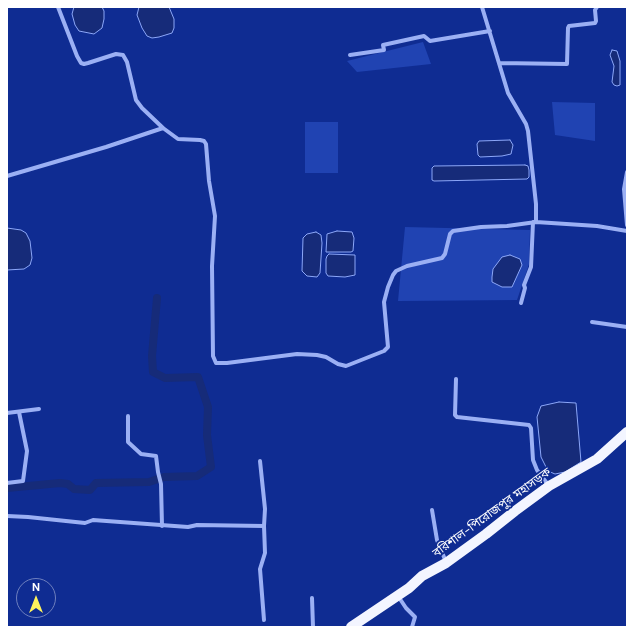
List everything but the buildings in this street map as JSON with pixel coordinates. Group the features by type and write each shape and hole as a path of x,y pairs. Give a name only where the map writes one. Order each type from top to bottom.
{"highway":[{"name":"বরিশাল-পিরোজপুর মহাসড়ক","path":"351,627 409,588 422,576 446,563 549,486 597,459 627,432"}],"street":[{"path":"58,7 81,63 84,64 116,54 123,55 127,62 136,100 142,108 162,128 178,139 202,140 207,147 209,181 216,216 212,266 213,356 216,363 227,363 297,354 326,357 338,364 346,366 384,351 388,347 384,302 393,275 396,271 407,266 442,258 445,254 450,234 453,231 534,222 597,226 627,231"},
{"path":"482,7 508,93 526,124 528,131 536,204 531,267 524,285 525,288 521,303"},
{"path":"499,63 568,64 569,26 595,23 595,10 598,7"},
{"path":"350,55 384,50 383,45 424,36 430,41 490,31"},
{"path":"7,176 32,170 162,128"},
{"path":"627,172 624,189 627,225"},
{"path":"592,322 627,327"},
{"path":"456,378 455,415 457,417 529,425 531,428 533,460 537,470 549,486"},
{"path":"7,413 39,409"},
{"path":"7,483 23,481 27,451 19,412"},
{"path":"128,416 128,442 141,454 156,456 161,484 162,526"},
{"path":"260,461 265,509 265,553 260,569 264,620"},
{"path":"432,510 437,540 446,563"},
{"path":"7,516 85,523 94,520 162,526 264,526"},
{"path":"397,595 406,608 415,617 412,627"},
{"path":"312,598 313,627"}],"shaded area":[{"path":"74,7 102,7 104,11 104,19 102,28 94,34 79,31 75,25 72,14"},
{"path":"139,7 169,7 174,19 174,28 172,33 152,38 147,36 137,15"},
{"path":"423,42 431,64 357,72 347,61"},
{"path":"612,50 617,51 620,61 620,85 617,86 612,82 614,66 610,55"},
{"path":"552,102 595,103 595,141 555,135"},
{"path":"305,122 338,122 338,173 305,173"},
{"path":"510,140 513,145 511,154 480,157 478,155 477,144 479,141"},
{"path":"434,166 528,166 529,170 529,177 527,179 432,180 432,168"},
{"path":"405,227 530,230 529,264 517,300 398,301"},
{"path":"7,228 21,230 26,233 30,241 32,258 30,265 24,269 7,270"},
{"path":"337,231 352,232 354,238 353,251 326,252 327,234"},
{"path":"316,232 321,235 322,243 320,273 317,277 307,276 302,271 303,238 307,234"},
{"path":"329,254 355,255 355,275 345,277 328,276 326,273 326,259"},
{"path":"510,255 520,259 522,265 512,287 502,287 492,282 493,269 502,257"},
{"path":"559,402 576,403 581,462 565,472 555,474 548,471 541,457 537,417 541,406"}],"waterway":[{"path":"7,488 60,483 68,484 74,489 90,490 96,483 149,482 164,477 197,476 211,467 207,435 208,407 198,377 165,378 153,372 152,356 157,298"}]}
